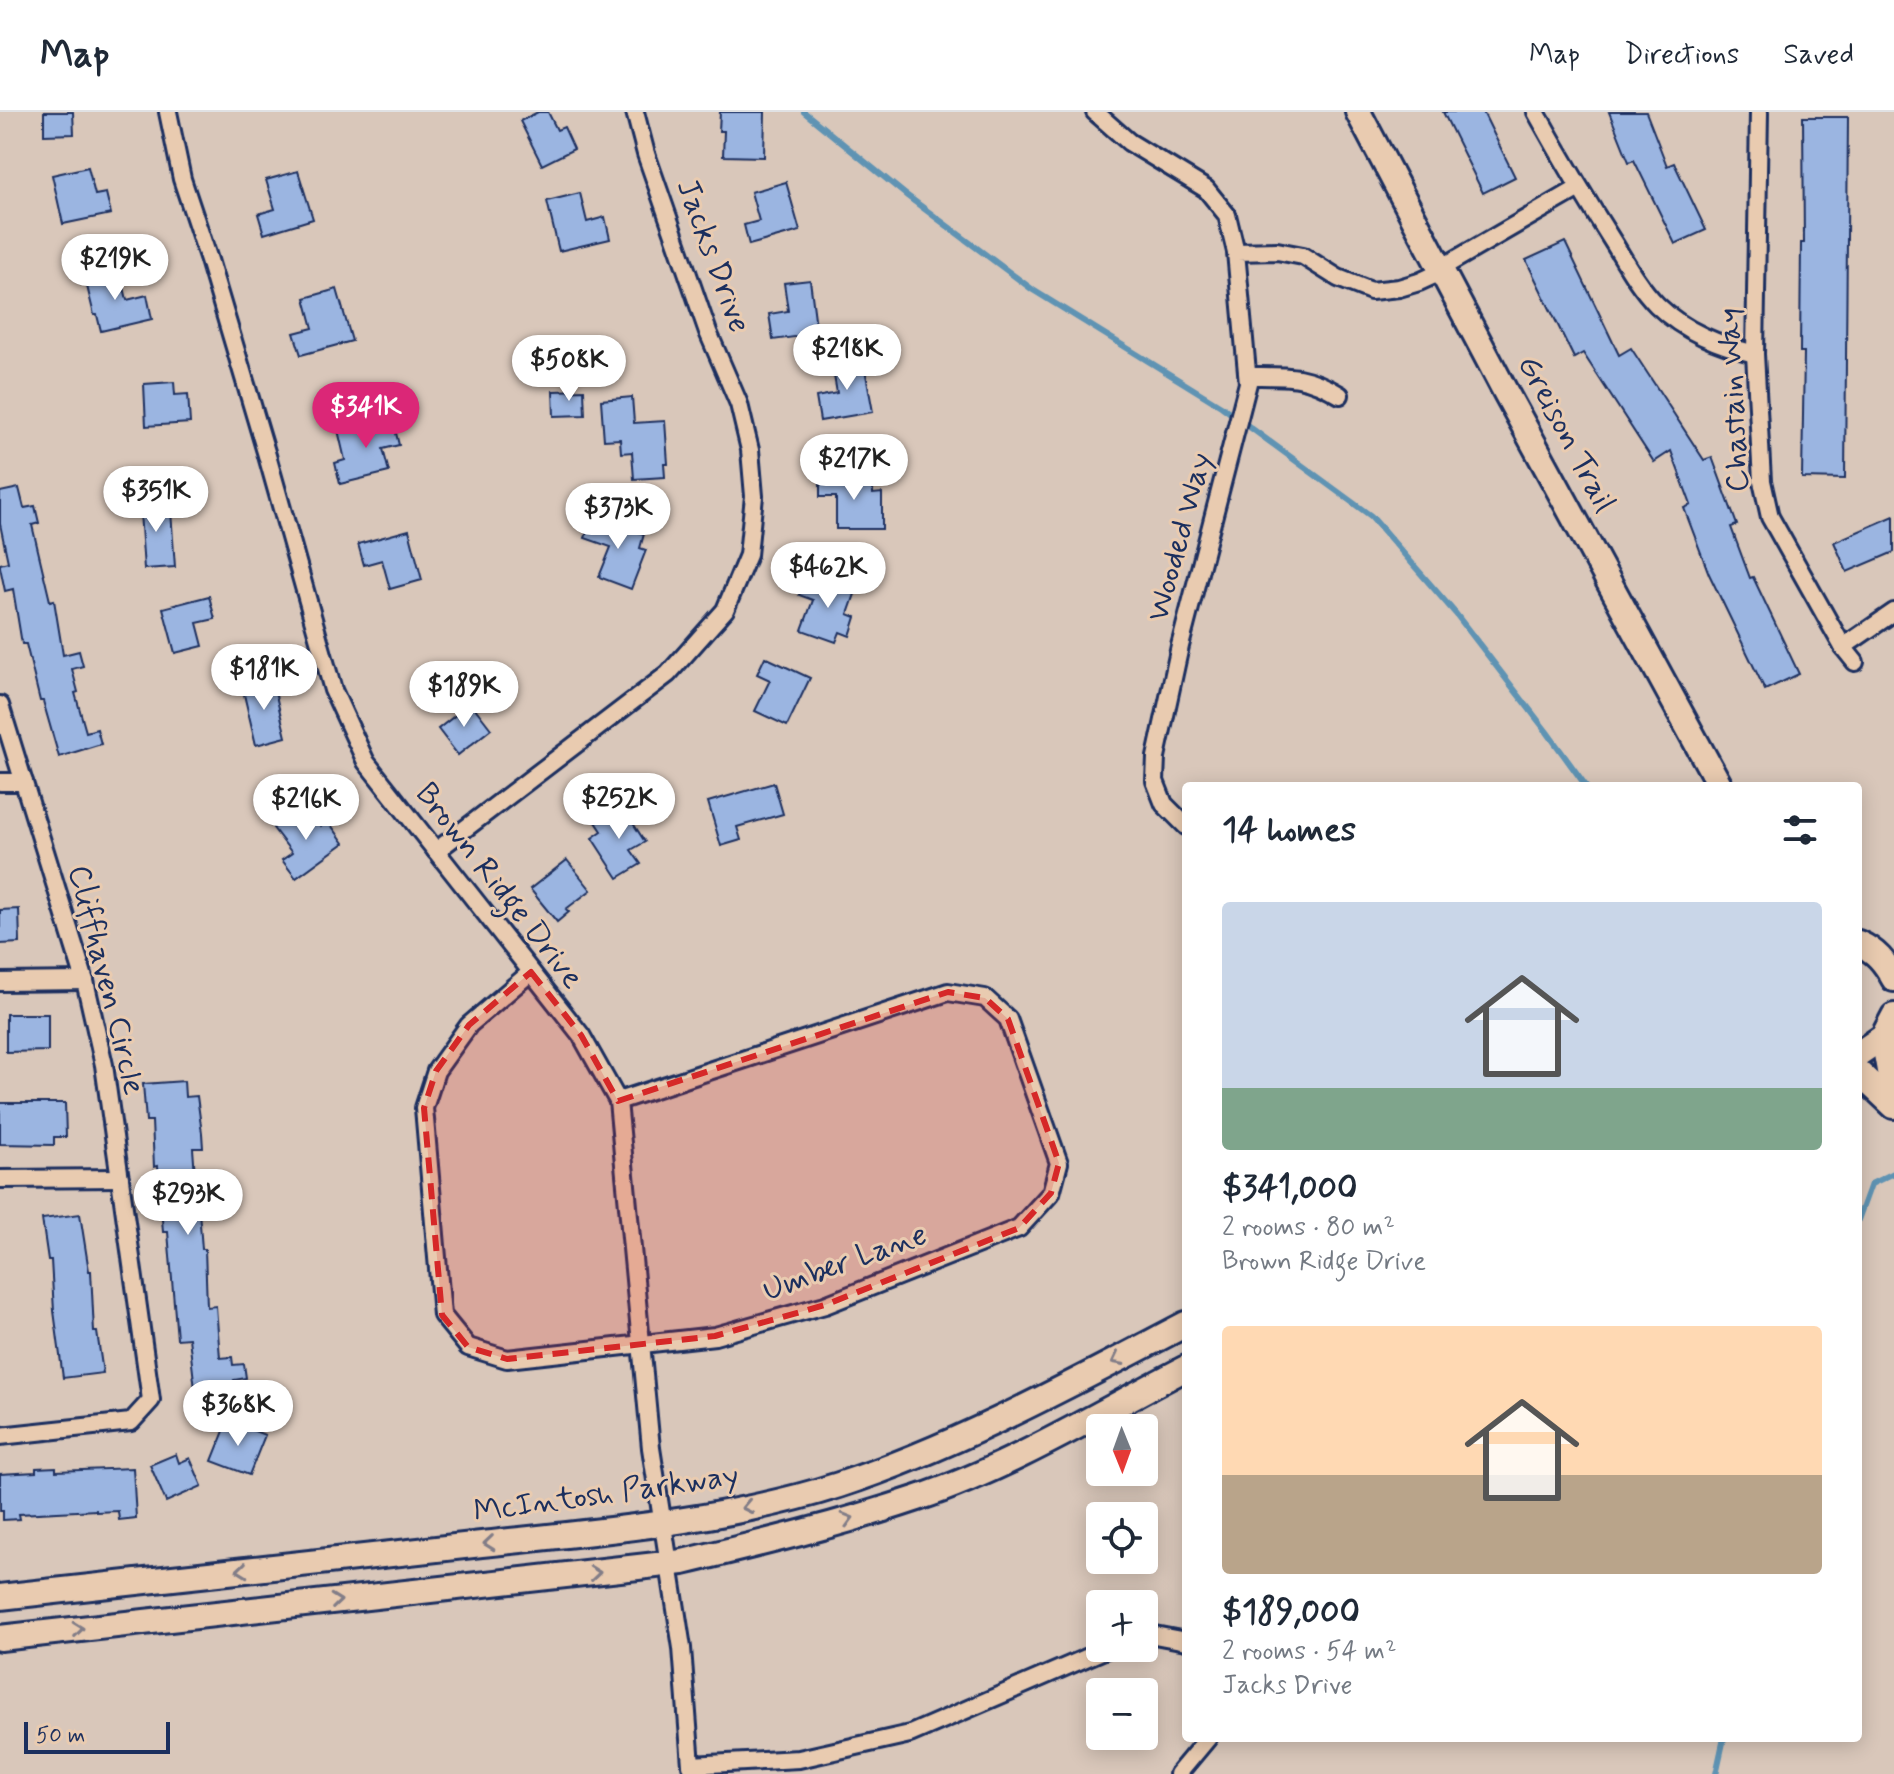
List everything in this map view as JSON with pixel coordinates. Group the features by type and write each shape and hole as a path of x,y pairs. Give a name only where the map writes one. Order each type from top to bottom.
{"street":[{"name":"Brown Ridge Drive","path":"168,112 182,179 262,437 333,690 366,762 581,1035 618,1101 651,1448 682,1648 691,1765 799,1766"},
{"name":"Jacks Drive","path":"436,851 668,674 725,610 748,555 754,496 750,450 739,404 708,332 646,154 635,112"},
{"name":"Wooded Way","path":"1095,112 1129,142 1206,189 1227,215 1236,252 1248,376 1244,409 1180,646 1156,757 1155,781 1164,804 1182,822"},
{"name":"Greison Trail","path":"1358,112 1718,782"},
{"path":"1536,112 1579,188 1630,269 1657,305 1687,328 1718,345 1755,354"},
{"name":"Chastain Way","path":"1759,112 1755,354 1762,481 1770,517 1843,647 1855,662"},
{"path":"1236,252 1277,251 1303,256 1338,278 1371,291 1399,288 1432,276 1579,188"},
{"path":"1248,376 1299,376 1340,395"},
{"path":"1843,647 1894,612"},
{"name":"Cliffhaven Circle","path":"0,705 85,981 104,1065 151,1400 131,1422 0,1436"},
{"path":"0,782 24,782"},
{"path":"1876,948 1894,979"},
{"name":"Umber Lane","path":"531,972 469,1025 436,1071 424,1108 442,1315 468,1347 507,1359 643,1345 715,1336 825,1305 1019,1228 1051,1193 1059,1163 1008,1019 985,998 948,992 618,1101"},
{"path":"0,982 85,981"},
{"path":"1862,1050 1888,1027"},
{"path":"1888,1027 1894,1099"},
{"path":"1862,1076 1894,1106"},
{"path":"0,1179 120,1178"},
{"name":"McIntosh Parkway","path":"0,1597 663,1523 746,1508 836,1486 895,1465 1055,1392 1182,1326"},
{"path":"0,1638 669,1564 786,1537 920,1498 1009,1460 1182,1370"},
{"path":"1158,1636 1182,1640"},
{"path":"799,1766 910,1734 1086,1658"},
{"path":"1178,1774 1205,1742"}],"highlighted area":[{"path":"531,972 581,1035 618,1101 948,992 985,998 1008,1019 1059,1163 1051,1193 1019,1228 825,1305 715,1336 507,1359 468,1347 442,1315 424,1108 436,1071 469,1025"}],"building":[{"path":"44,112 73,112 74,134 44,135"},
{"path":"538,112 548,112 557,130 564,127 574,149 542,165 520,121"},
{"path":"720,112 765,112 764,157 723,156 724,131 719,131"},
{"path":"1443,112 1483,112 1515,177 1483,193"},
{"path":"1609,112 1646,112 1667,166 1674,163 1706,230 1675,244 1634,160 1629,162"},
{"path":"1803,117 1848,117 1845,479 1802,478"},
{"path":"88,167 95,195 106,193 111,214 63,224 52,175"},
{"path":"298,171 313,219 264,234 258,214 275,209 266,180"},
{"path":"786,182 800,231 749,245 744,225 759,221 751,192"},
{"path":"580,193 587,222 605,217 610,239 559,251 547,201"},
{"path":"1565,242 1619,355 1631,348 1704,460 1712,457 1737,525 1731,527 1750,578 1753,577 1799,674 1765,690 1709,574 1684,508 1691,505 1671,451 1654,462 1583,353 1574,358 1526,260"},
{"path":"120,270 127,300 147,295 152,319 101,331 85,278"},
{"path":"810,280 817,334 773,340 769,314 788,311 784,283"},
{"path":"337,289 352,341 301,355 294,333 313,328 305,298"},
{"path":"863,358 873,412 820,421 816,397 837,393 832,364"},
{"path":"174,382 175,395 188,394 190,423 146,426 144,384"},
{"path":"584,390 585,415 554,416 553,391"},
{"path":"632,397 634,423 665,421 668,464 664,464 665,477 634,479 632,452 621,453 620,439 604,440 601,400"},
{"path":"392,417 399,445 383,449 389,472 340,484 335,463 345,460 338,430"},
{"path":"873,477 873,494 882,493 882,529 836,529 836,497 820,497 820,478"},
{"path":"19,488 24,508 35,506 39,523 32,525 50,601 54,600 63,655 79,651 83,666 72,669 86,732 97,729 101,744 59,757 43,701 40,701 26,644 22,644 13,589 5,591 0,567 0,564 8,562 0,524 0,492"},
{"path":"162,497 163,512 171,511 175,567 144,569 139,498"},
{"path":"594,515 644,534 640,548 646,550 631,589 599,577 611,547 585,538"},
{"path":"1894,516 1894,552 1847,572 1834,542"},
{"path":"409,530 422,580 390,589 382,560 364,565 358,544"},
{"path":"805,576 855,594 848,614 856,617 850,636 840,632 836,642 802,630 813,600 799,595"},
{"path":"209,596 215,619 197,623 203,646 175,653 163,608"},
{"path":"765,657 810,678 787,726 755,711 770,680 757,674"},
{"path":"272,679 286,737 256,745 242,686"},
{"path":"471,703 491,729 458,755 438,729"},
{"path":"774,783 783,814 737,827 741,840 721,846 708,802"},
{"path":"622,806 645,842 631,850 641,864 618,878 592,838 602,831 596,822"},
{"path":"298,810 306,822 313,817 321,826 328,821 344,843 296,878 282,860 292,853 273,828"},
{"path":"567,860 591,890 566,909 569,912 557,922 530,889"},
{"path":"19,909 20,943 0,944 0,910"},
{"path":"6,1014 48,1014 48,1051 6,1052"},
{"path":"184,1081 185,1097 197,1096 202,1133 203,1148 193,1148 196,1190 207,1190 209,1210 199,1211 202,1249 205,1249 207,1307 216,1306 220,1358 232,1357 233,1365 244,1364 246,1378 234,1380 237,1401 197,1406 189,1338 177,1339 168,1232 163,1232 158,1166 154,1167 152,1121 146,1121 143,1084"},
{"path":"0,1103 65,1103 66,1137 54,1137 54,1145 0,1144"},
{"path":"80,1214 91,1271 94,1332 97,1332 103,1373 63,1378 51,1260 48,1260 42,1219"},
{"path":"228,1421 265,1435 249,1475 212,1461"},
{"path":"176,1454 179,1463 190,1458 202,1486 166,1502 150,1465"},
{"path":"56,1467 56,1471 133,1468 136,1518 119,1520 118,1511 96,1510 19,1514 20,1519 3,1520 3,1511 0,1511 0,1474 36,1472 36,1468"}],"waterway":[{"path":"804,112 906,195 1033,290 1221,406 1371,516 1456,614 1583,782"},
{"path":"1862,1209 1871,1184 1894,1173"},
{"path":"1716,1774 1723,1742"}]}
